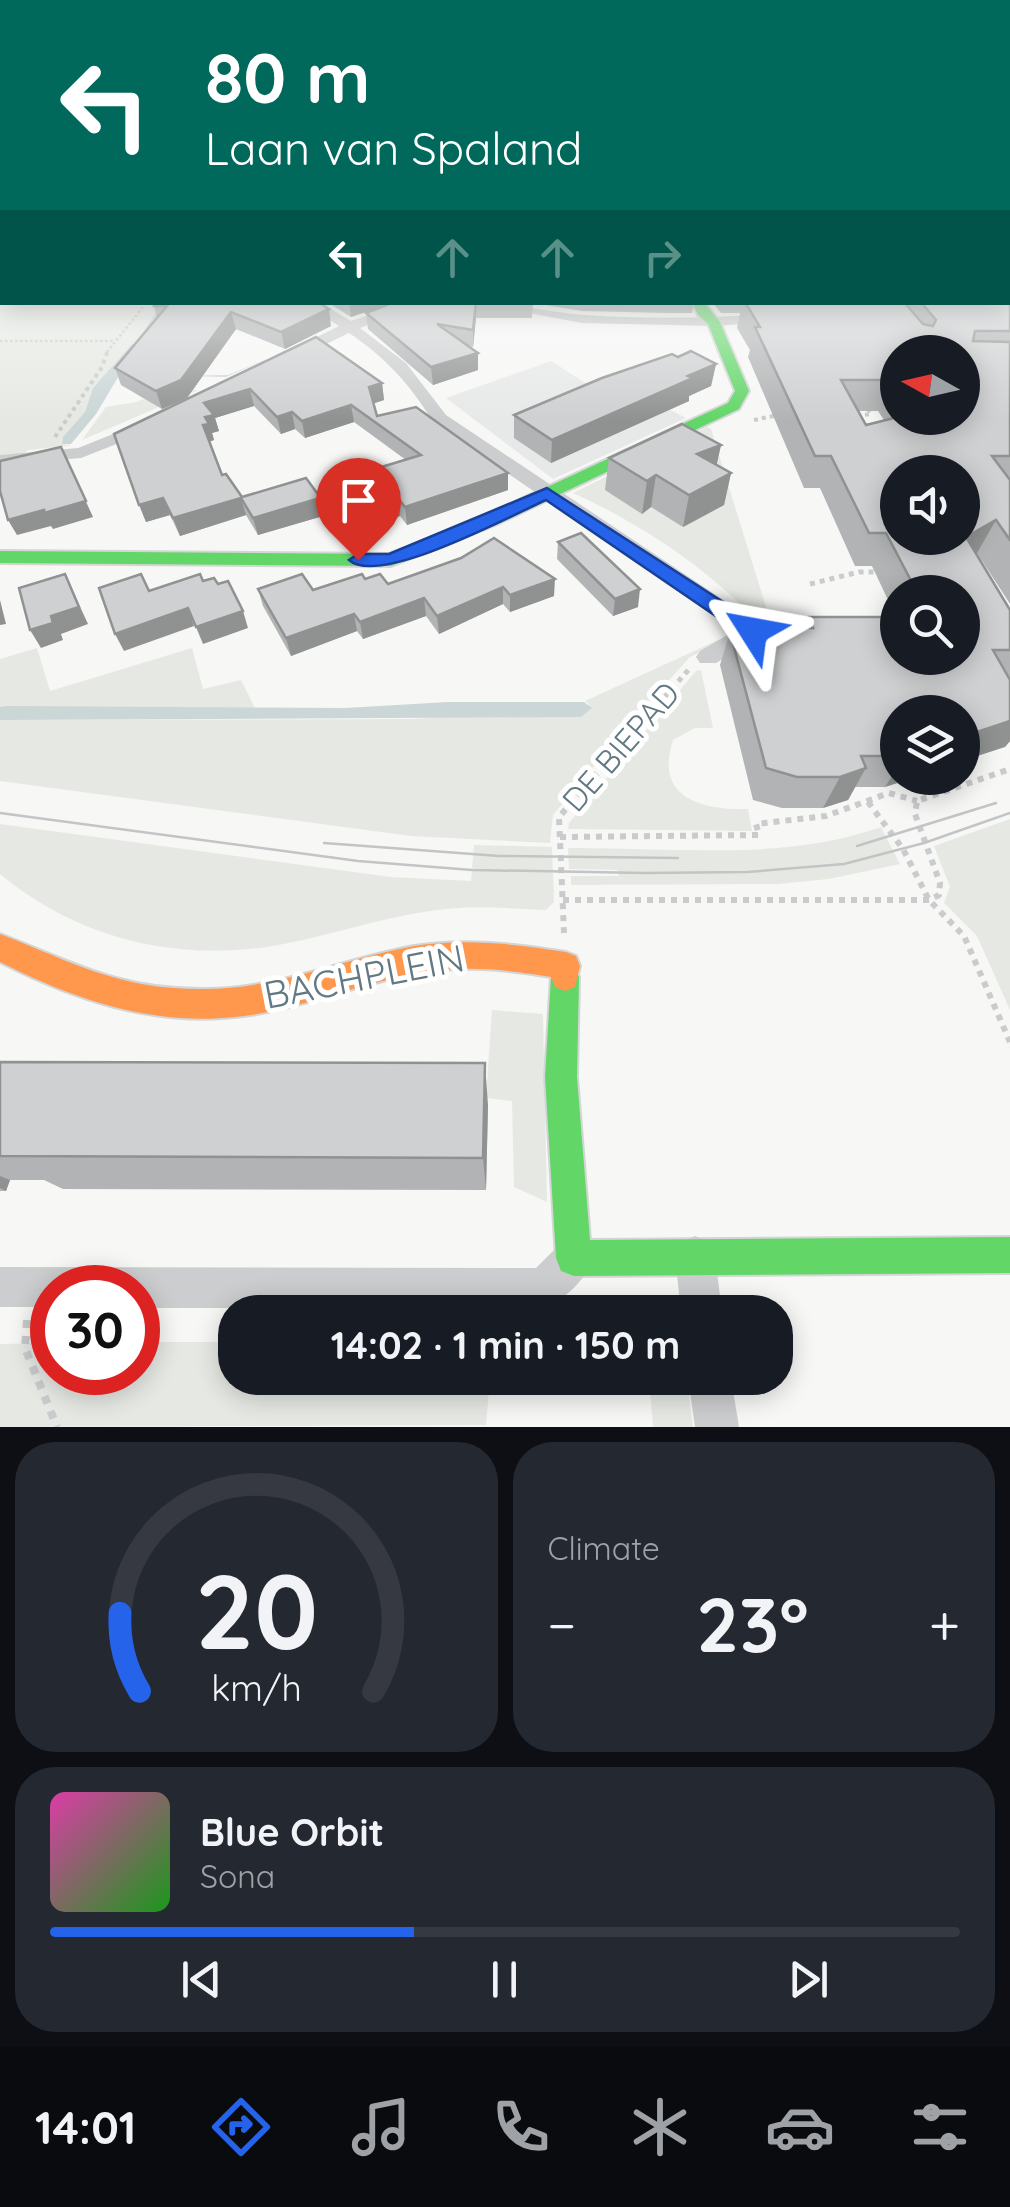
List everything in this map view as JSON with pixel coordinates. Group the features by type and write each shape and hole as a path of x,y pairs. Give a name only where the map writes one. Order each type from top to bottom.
{"street":[{"path":"313,305 351,326 428,394 439,418 547,493"},
{"path":"285,358 351,326 415,305"},
{"path":"494,305 582,320 714,322 782,318"},
{"path":"0,556 391,560 734,406 742,391 714,322 699,305"},
{"path":"0,460 82,453 161,419"},
{"name":"DE BIEPAD","path":"547,493 753,631 708,657"},
{"name":"BACHPLEIN","path":"0,947 69,982 125,997 206,1004 258,998 442,956 506,955 566,966 561,1077 574,1258"},
{"path":"15,1287 544,1288 574,1258 1010,1255"},
{"path":"695,1256 700,1295"},
{"path":"712,1395 717,1427"}],"path":[{"path":"43,457 85,387 102,367 114,341 144,305"},
{"path":"0,341 114,341"},
{"path":"863,401 871,414 856,414 865,430"},
{"path":"754,420 768,414 786,414"},
{"path":"810,584 859,572 893,572"},
{"name":"DE BIEPAD","path":"708,657 691,667 559,817 563,900 929,900"},
{"path":"560,837 759,835 756,824 826,816 888,793 917,800 1010,768"},
{"path":"917,800 915,814 940,883 939,894 929,900"},
{"path":"867,801 903,848 929,900 964,936 1010,1042"},
{"path":"15,1287 24,1348 57,1427"}],"shaded area":[{"path":"0,305 160,305 136,344 93,388 85,413 63,438 65,445 71,444 67,446 28,450 24,454 0,455"},
{"path":"161,305 178,376 120,374 96,414 71,444 62,444 63,437 85,412 93,388 132,344 142,344 138,341"},
{"path":"267,359 226,377 185,376 228,375"},
{"path":"551,361 598,391 621,384 686,418 553,479 446,398"},
{"path":"168,390 199,390 82,440 106,407 136,402"},
{"path":"707,427 711,429 766,607 751,615 668,546 573,493"},
{"path":"729,635 733,638 690,657 631,722 553,815 550,843 411,836 0,781 0,720 414,719 590,705 585,701"},
{"path":"37,648 50,691 192,648 203,689 241,680 255,708 0,707 0,659"},
{"path":"701,670 713,728 695,728 673,740 670,775 676,788 699,803 748,809 752,831 568,829 696,671"},
{"path":"448,702 584,702 592,708 581,717 0,720 0,707 6,706 345,708"},
{"path":"1010,819 1010,1010 977,936 944,903 950,887 934,846"},
{"path":"0,824 391,877 471,881 474,845 552,847 554,902 546,910 470,907 424,912 273,946 236,950 163,947 94,929 30,896 0,874"},
{"path":"881,827 900,864 829,879 778,884 571,885 571,876 619,876 617,870 569,869 568,848 766,849 844,838"},
{"path":"492,1010 543,1014 547,1202 514,1187 512,1101 486,1098"},
{"path":"160,1342 218,1342 218,1395 489,1395 486,1425 0,1427 0,1344 30,1343 30,1395 160,1395"},
{"path":"650,1395 689,1395 693,1427 653,1427"}],"building":[{"path":"323,305 329,309 281,332 231,312 181,380 156,391 115,368 167,306 154,306"},
{"path":"386,305 476,305 473,330 437,324 478,353 431,367 366,313"},
{"path":"747,305 907,305 923,324 933,326 936,320 924,305 1010,305 1010,331 880,335 880,380 841,380 866,425 880,422 880,435 980,435 980,341 1010,342 1010,456 992,456 1010,480 1010,540 996,520 980,529 980,455 880,455 880,533 869,533 831,456 815,456"},
{"path":"316,337 382,383 369,387 377,416 416,407 508,473 405,507 398,498 334,518 320,498 253,518 241,498 173,518 163,498 139,505 114,434","holes":["250,389 277,417 292,412 302,421 351,405 421,455 365,472 369,477 317,493 306,478 242,497 226,474 222,475 203,425 209,424 205,417 214,415 204,403"]},
{"path":"691,351 716,364 688,376 693,378 552,440 514,415 602,378"},
{"path":"682,424 721,445 697,454 731,473 689,495 656,475 647,481 609,458"},
{"path":"61,447 86,501 8,520 0,491 0,461"},
{"path":"581,533 640,589 615,599 558,542"},
{"path":"494,538 555,579 510,595 503,587 437,616 424,598 360,622 354,614 286,638 258,589 302,574 313,590 362,574 365,579 380,574 388,584 461,558"},
{"path":"898,555 977,555 1010,610 1010,650 993,650 1010,680 1010,721 980,731 980,695 880,695 880,756 861,756 866,768 840,777 797,777 766,768 730,632 736,628 813,628 809,617 880,617 880,675 980,675 980,575 908,575"},
{"path":"65,574 79,607 51,616 53,623 30,630 19,588"},
{"path":"141,574 149,591 200,574 203,581 228,581 243,611 196,627 188,608 115,634 99,588"},
{"path":"0,1062 485,1063 483,1158 0,1156"}],"tram line":[{"path":"857,846 996,803"},
{"path":"0,813 358,861 472,870 645,873 748,872 844,864 924,843 1010,813"},
{"path":"324,843 499,856 678,858"}],"traffic: fast":[{"path":"0,557 391,560 491,520 734,406 742,391 714,322 699,305"},
{"path":"565,977 561,1077 574,1258 1010,1255"}],"traffic: slow":[{"path":"0,947 98,989 174,1003 235,1003 265,998 444,956 490,956 566,966 565,977"}],"route":[{"path":"358,560 391,560 547,493 753,631"}]}
